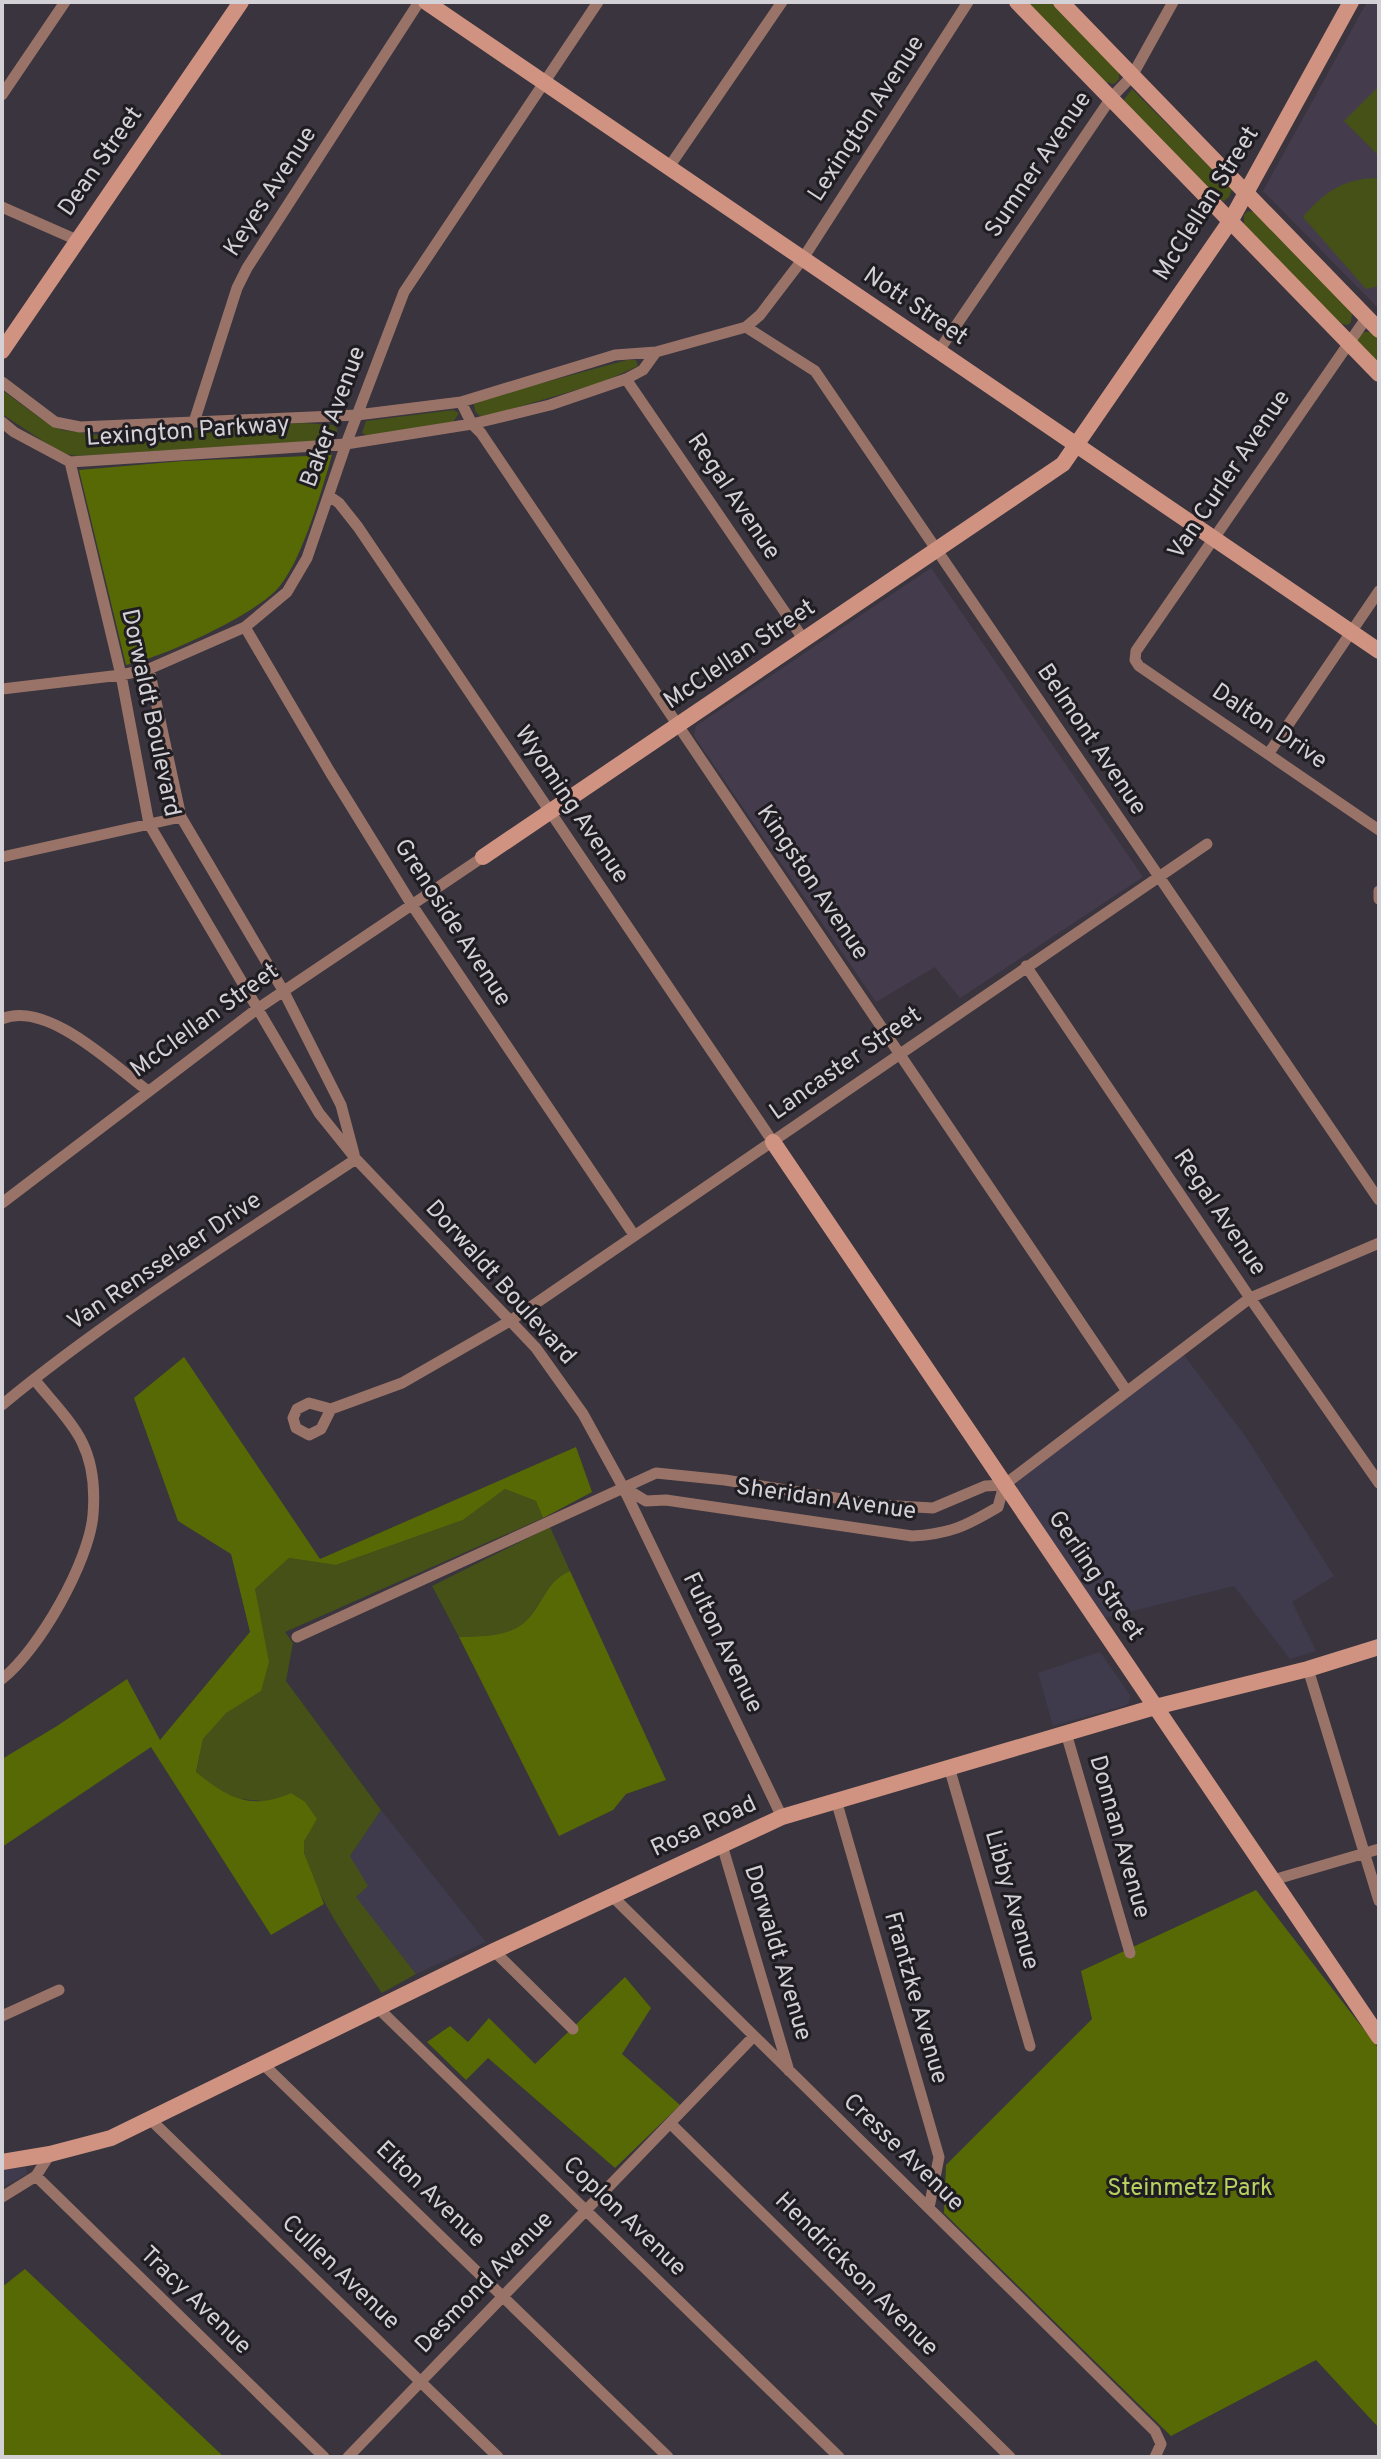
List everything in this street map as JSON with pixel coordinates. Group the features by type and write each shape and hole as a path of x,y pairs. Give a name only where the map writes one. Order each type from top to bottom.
{"street":[{"path":"2,95 65,2"},
{"name":"Dean Street","path":"2,351 241,2"},
{"name":"Keyes Avenue","path":"194,422 237,288 247,268 419,2"},
{"name":"Nott Street","path":"426,2 1379,651"},
{"name":"Baker Avenue","path":"2,689 149,669 245,627 287,592 307,558 346,444 404,292 598,2"},
{"path":"669,167 782,2"},
{"name":"Lexington Avenue","path":"802,260 968,2"},
{"path":"1017,2 1379,374"},
{"path":"1061,2 1379,330"},
{"name":"Sumner Avenue","path":"938,352 1111,98 1132,76 1173,2"},
{"name":"McClellan Street","path":"2,1203 257,1009 550,814 1063,464 1231,220 1351,2"},
{"path":"2,207 77,240"},
{"path":"746,327 760,315 802,260"},
{"name":"Van Curler Avenue","path":"1135,660 1136,651 1367,317"},
{"name":"Lexington Parkway","path":"2,382 55,422 80,427 357,415 461,402 615,355 656,352 746,327"},
{"name":"Belmont Avenue","path":"746,327 815,371 1379,1200"},
{"name":"Lexington Parkway","path":"2,422 14,432 70,462 346,444 472,424 550,405 626,379 643,370 656,352"},
{"name":"Regal Avenue","path":"626,379 804,640"},
{"name":"Kingston Avenue","path":"461,402 472,424 481,433 1126,1390"},
{"name":"Dorwaldt Boulevard","path":"70,462 121,675 149,824 319,1113 356,1159 536,1348 583,1414 623,1487"},
{"name":"Wyoming Avenue","path":"329,496 339,503 358,527 773,1142"},
{"path":"1269,753 1379,591"},
{"name":"Grenoside Avenue","path":"245,627 412,905 634,1235"},
{"name":"Dalton Drive","path":"1135,660 1139,666 1379,830"},
{"name":"Dorwaldt Boulevard","path":"149,669 181,817 284,992 341,1105 356,1159"},
{"path":"2,857 181,817"},
{"name":"Lancaster Street","path":"331,1409 402,1383 510,1321 1207,844"},
{"path":"1379,891 1379,899"},
{"name":"Regal Avenue","path":"1026,966 1379,1483"},
{"path":"2,1019 36,1016 61,1026 148,1091"},
{"name":"Gerling Street","path":"773,1142 1378,2033"},
{"name":"Van Rensselaer Drive","path":"2,1405 149,1297 356,1159"},
{"name":"Sheridan Avenue","path":"297,1637 656,1473 725,1480 879,1505 933,1508 985,1486 1004,1485 1250,1298 1379,1243"},
{"path":"2,1679 36,1643 67,1588 83,1552 93,1517 93,1475 82,1442 34,1379"},
{"name":"Sheridan Avenue","path":"623,1487 646,1501 666,1500 912,1536 942,1535 970,1524 998,1507 1004,1485"},
{"name":"Fulton Avenue","path":"623,1487 782,1817"},
{"name":"Rosa Road","path":"2,2162 85,2147 151,2120 188,2099 264,2065 494,1951 782,1817 1155,1707 1308,1669 1379,1647"},
{"path":"1308,1669 1379,1901"},
{"name":"Donnan Avenue","path":"1066,1733 1130,1953"},
{"name":"Libby Avenue","path":"949,1767 1030,2046"},
{"name":"Frantzke Avenue","path":"836,1800 939,2157 929,2208"},
{"name":"Dorwaldt Avenue","path":"722,1845 789,2073"},
{"path":"1273,1880 1379,1849"},
{"name":"Cresse Avenue","path":"612,1896 1155,2431 1161,2444 1155,2457"},
{"path":"494,1951 573,2029"},
{"path":"2,2016 59,1990"},
{"name":"Coplon Avenue","path":"379,2009 839,2457"},
{"name":"Desmond Avenue","path":"348,2457 754,2036"},
{"name":"Elton Avenue","path":"264,2065 668,2457"},
{"name":"Cullen Avenue","path":"151,2120 498,2457"},
{"name":"Hendrickson Avenue","path":"671,2124 1010,2457"},
{"path":"2,2197 36,2176 50,2154"},
{"name":"Tracy Avenue","path":"36,2176 324,2457"}],"shaded area":[{"path":"1367,2 1379,2 1379,309 1263,191"},
{"path":"931,568 1143,877 960,998 935,967 876,1002 694,736 696,726"},
{"path":"1183,1354 1246,1437 1334,1576 1292,1602 1316,1651 1290,1659 1234,1586 1104,1618 1017,1489 1016,1483"},
{"path":"1100,1652 1130,1695 1129,1703 1053,1726 1038,1673"},
{"path":"381,1810 486,1942 416,1974 355,1897 350,1856"},
{"path":"26,2167 27,2174 2,2188 2,2169"}],"green space":[{"path":"1027,2 1053,2 1119,71 1119,79 1114,84 1105,82"},
{"path":"1379,86 1379,156 1344,121"},
{"path":"1132,89 1232,189 1229,197 1224,201 1215,196 1123,101"},
{"path":"1379,178 1379,286 1366,289 1303,217 1336,188 1356,180"},
{"path":"1248,211 1254,212 1349,308 1352,314 1348,325 1342,324 1314,299 1244,226 1244,215"},
{"path":"1363,332 1372,332 1379,339 1379,365 1356,342"},
{"path":"636,360 638,366 603,382 491,415 480,416 475,411 474,404 479,400"},
{"path":"2,390 44,421 62,430 99,435 303,423 333,425 337,436 331,440 77,456 61,453 2,414"},
{"path":"453,410 459,413 453,422 367,436 362,433 366,421"},
{"path":"332,455 303,543 279,587 251,610 207,634 162,654 126,665 79,470 183,461"},
{"path":"184,1357 320,1559 576,1447 592,1492 543,1518 536,1501 505,1489 463,1520 336,1565 289,1558 255,1589 269,1662 261,1691 226,1713 203,1739 196,1772 219,1789 240,1799 263,1801 291,1793 305,1802 317,1819 304,1841 304,1853 324,1904 271,1935 151,1747 2,1847 2,1759 127,1679 160,1740 250,1632 231,1554 178,1521 134,1398"},
{"path":"505,1489 536,1501 543,1518 285,1632 293,1643 286,1681 381,1810 350,1856 368,1886 356,1897 416,1974 382,1993 334,1918 311,1873 304,1841 317,1819 291,1793 271,1802 230,1798 196,1773 203,1739 225,1713 261,1691 255,1589 289,1558 336,1565 463,1520"},
{"path":"550,1527 570,1571 549,1587 531,1616 518,1627 493,1635 459,1637 432,1586"},
{"path":"570,1571 666,1780 626,1794 613,1810 559,1836 459,1637 493,1635 518,1627 531,1616 555,1581"},
{"name":"Steinmetz Park","path":"1256,1890 1379,2049 1379,2428 1316,2360 1171,2436 944,2213 946,2165 1092,2019 1081,1971"},
{"path":"625,1977 651,2008 622,2054 680,2105 615,2168 488,2058 466,2080 427,2042 450,2026 468,2042 489,2018 535,2064"},
{"path":"25,2269 224,2457 2,2457 2,2287"}]}
